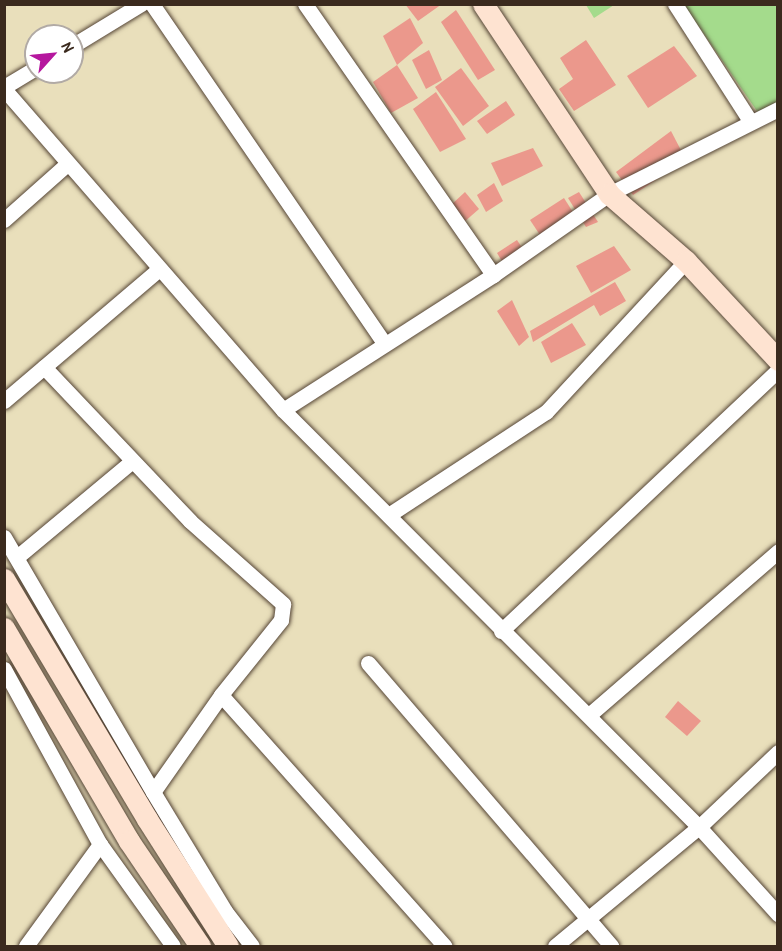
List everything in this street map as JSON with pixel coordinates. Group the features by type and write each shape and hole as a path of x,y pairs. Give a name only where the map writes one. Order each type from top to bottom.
{"street":[{"path":"84,39 141,4"},
{"path":"152,4 385,344"},
{"path":"305,4 493,275"},
{"path":"483,4 609,194 686,261 777,360"},
{"path":"675,4 750,121"},
{"path":"24,76 4,88 66,165 283,410 390,514 501,631 699,827 777,914"},
{"path":"283,410 493,275 609,194 777,109"},
{"path":"4,220 66,165"},
{"path":"390,514 546,412 686,261"},
{"path":"4,401 159,269"},
{"path":"44,367 131,462 283,604 281,620 221,695 153,792"},
{"path":"501,631 777,370"},
{"path":"16,557 131,462"},
{"path":"4,537 225,911 252,946"},
{"path":"588,715 777,551"},
{"path":"4,579 147,819 228,946"},
{"path":"4,628 129,841 200,946"},
{"path":"368,663 611,946"},
{"path":"4,669 100,844 173,946"},
{"path":"221,695 445,946"},
{"path":"555,946 586,918 699,827 777,752"},
{"path":"26,946 100,844"}],"green space":[{"path":"586,5 614,5 594,18"},
{"path":"684,5 777,5 777,108 761,117"}],"building":[{"path":"405,4 442,4 418,21"},
{"path":"456,10 495,70 478,80 441,22"},
{"path":"410,18 423,43 397,65 383,36"},
{"path":"586,40 616,85 574,111 559,89 573,79 560,58"},
{"path":"674,46 697,76 648,108 627,76"},
{"path":"429,50 442,80 426,89 412,60"},
{"path":"397,65 418,98 391,113 373,82"},
{"path":"461,68 489,106 463,126 435,87"},
{"path":"436,92 466,139 440,152 413,109"},
{"path":"506,101 515,115 487,134 477,121"},
{"path":"671,131 686,160 633,195 616,172"},
{"path":"533,148 543,166 502,186 491,163"},
{"path":"494,183 503,201 486,212 477,195"},
{"path":"465,192 479,209 463,223 451,205"},
{"path":"579,192 598,222 586,227 568,198"},
{"path":"564,198 576,217 542,238 530,220"},
{"path":"517,240 530,260 509,273 497,253"},
{"path":"614,246 631,270 591,293 576,266"},
{"path":"615,282 626,301 600,316 594,305 533,342 530,331"},
{"path":"512,300 529,337 519,346 497,311"},
{"path":"572,323 586,345 551,363 541,342"},
{"path":"678,701 701,721 687,736 665,717"}]}
